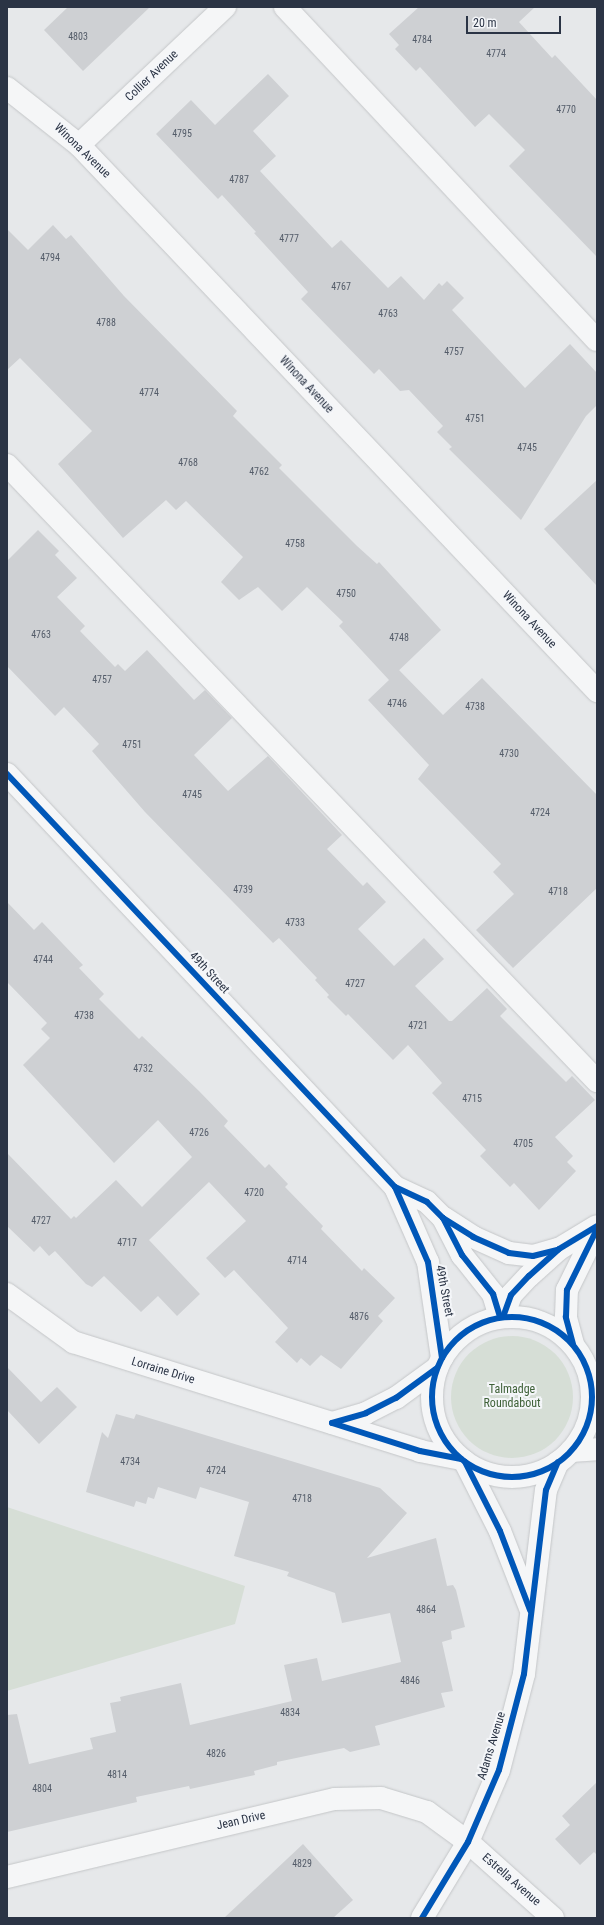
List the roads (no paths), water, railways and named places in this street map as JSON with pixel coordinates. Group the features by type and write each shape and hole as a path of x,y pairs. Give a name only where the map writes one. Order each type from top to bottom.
{"street":[{"name":"Collier Avenue","path":"79,145 225,7"},
{"path":"285,7 597,340"},
{"name":"Winona Avenue","path":"7,88 79,145 597,691"},
{"path":"7,465 597,1081"},
{"name":"49th Street","path":"7,774 395,1187 428,1262 440,1363"},
{"name":"49th Street","path":"395,1187 428,1202 443,1218 462,1255 493,1294 502,1317"},
{"path":"443,1218 473,1237 509,1253 533,1256 559,1249"},
{"path":"502,1317 511,1295 559,1249 597,1226"},
{"path":"573,1344 566,1317 566,1290 597,1229"},
{"name":"Lorraine Drive","path":"7,1294 73,1342 420,1451 463,1461"},
{"path":"573,1344 542,1322 502,1317 477,1325 457,1338 440,1363 432,1388 432,1408 437,1427 463,1461 482,1472 501,1476 521,1477 540,1472 565,1457 597,1449"},
{"name":"Adams Avenue","path":"422,1918 468,1842 499,1770 524,1674 542,1509 546,1490 565,1457 584,1432 591,1411 592,1372 573,1344"},
{"path":"332,1423 366,1413 396,1398 440,1363"},
{"name":"Adams Avenue","path":"463,1461 503,1537 531,1611"},
{"name":"Jean Drive","path":"7,1877 335,1799 381,1798 404,1804 427,1812 468,1842"},
{"name":"Estrella Avenue","path":"468,1842 553,1918"}],"park label":[{"name":"Talmadge Roundabout","path":"512,1397"}]}
